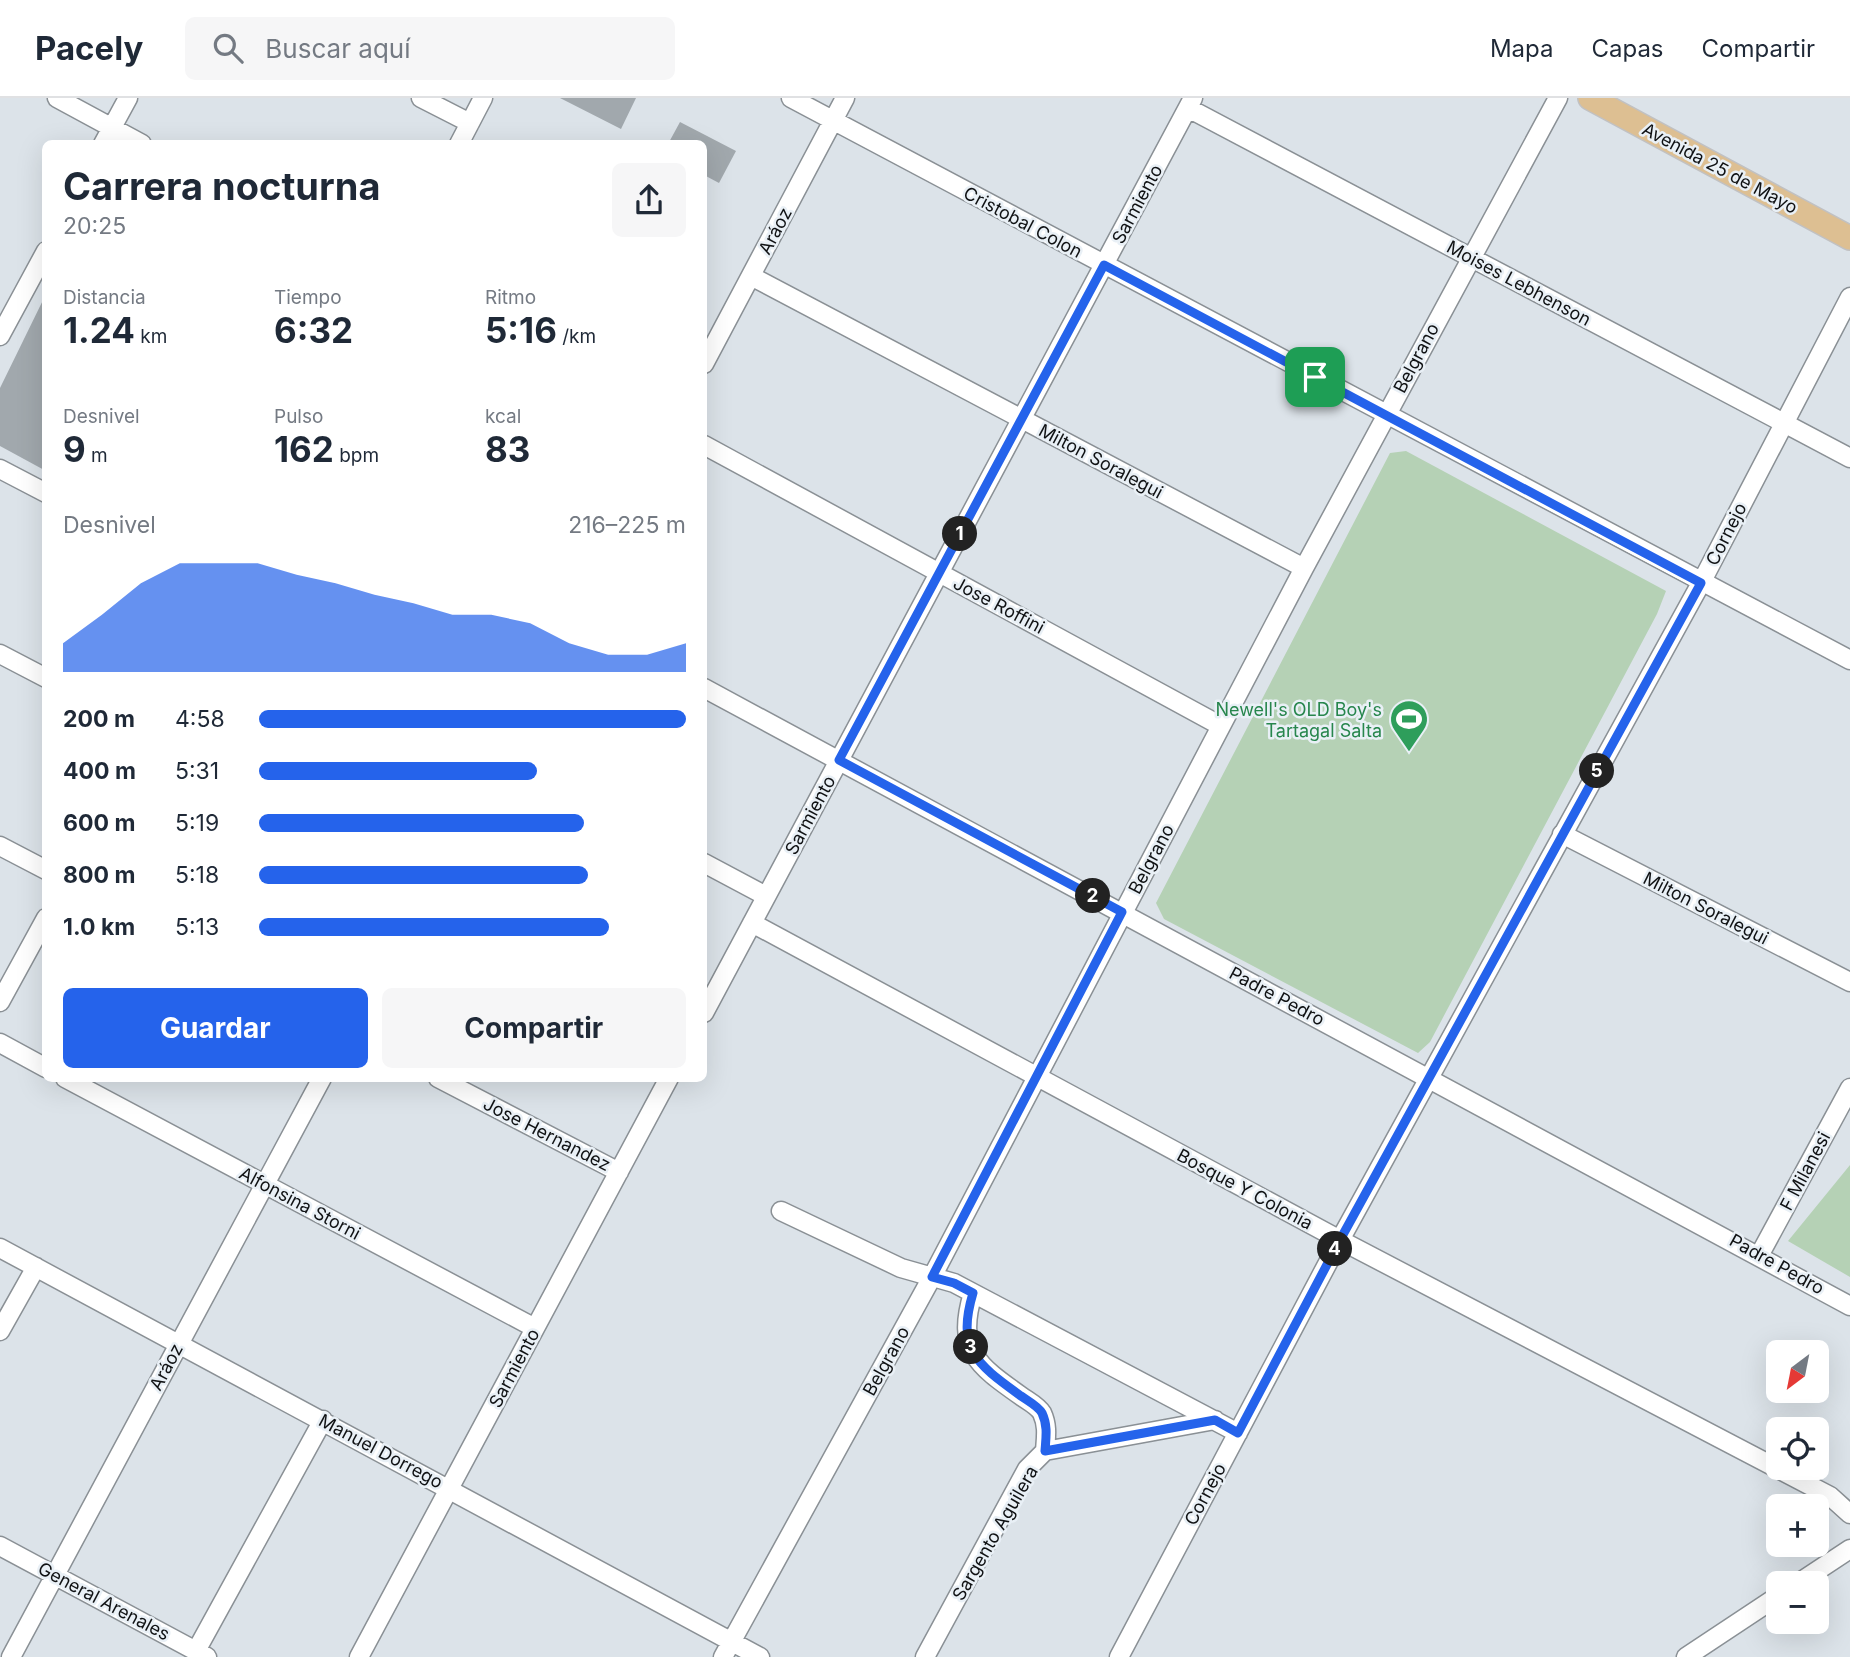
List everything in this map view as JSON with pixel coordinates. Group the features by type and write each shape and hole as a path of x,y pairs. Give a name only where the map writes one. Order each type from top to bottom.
{"main road":[{"name":"Avenida 25 de Mayo","path":"1590,98 1850,239"}],"street":[{"path":"57,98 108,135 127,140"},
{"path":"108,135 128,98"},
{"path":"421,98 470,123"},
{"path":"461,140 483,98"},
{"name":"Cristobal Colon","path":"791,98 1850,660"},
{"name":"Aráoz","path":"707,358 845,98"},
{"name":"Belgrano","path":"728,1649 932,1277 1304,568 1558,98"},
{"name":"Moises Lebhenson","path":"1191,103 1470,257 1850,458"},
{"name":"Sarmiento","path":"707,1007 1191,103"},
{"name":"Milton Soralegui","path":"751,276 1304,568"},
{"path":"0,336 39,278"},
{"name":"Cornejo","path":"1121,1653 1340,1240 1701,583 1850,297"},
{"name":"Jose Roffini","path":"707,447 1221,726"},
{"path":"0,470 42,491"},
{"path":"0,654 42,676"},
{"name":"Padre Pedro","path":"707,690 1760,1254 1850,1306"},
{"name":"Milton Soralegui","path":"1562,834 1850,982"},
{"path":"0,846 42,868"},
{"path":"707,865 766,896"},
{"name":"Bosque Y Colonia","path":"752,923 1340,1240 1830,1496 1850,1514"},
{"path":"0,1002 42,925"},
{"path":"0,1044 42,1066"},
{"name":"Alfonsina Storni","path":"73,1082 535,1328"},
{"name":"Aráoz","path":"11,1657 320,1082"},
{"name":"Jose Hernandez","path":"446,1082 619,1171"},
{"name":"Sarmiento","path":"359,1657 667,1082"},
{"name":"F Milanesi","path":"1760,1254 1850,1088"},
{"path":"781,1211 901,1268 954,1283 1238,1433"},
{"name":"Manuel Dorrego","path":"0,1248 449,1488 728,1649 761,1657"},
{"path":"0,1331 36,1267"},
{"path":"973,1293 964,1322 973,1352 984,1368 1041,1410 1047,1428 1045,1451"},
{"path":"202,1654 323,1420"},
{"name":"Sargento Aguilera","path":"925,1657 1027,1469 1045,1451 1215,1420"},
{"name":"General Arenales","path":"0,1545 202,1654"},
{"path":"1817,1571 1850,1549"},
{"path":"1686,1657 1766,1604"},
{"path":"1121,1653 1140,1657"}],"green space":[{"name":"Newell's OLD Boy's Tartagal Salta","path":"1406,451 1666,591 1657,614 1430,1042 1418,1053 1164,919 1156,903 1390,453"},
{"path":"1850,1165 1850,1277 1788,1241"}],"building":[{"path":"560,98 636,98 621,129"},
{"path":"680,122 736,151 719,183 707,177 707,140 670,140"},
{"path":"42,302 42,469 0,446 0,388"}],"place":[{"name":"Newell's OLD Boy's Tartagal Salta","path":"1409,753"}],"route":[{"path":"1104,265 1315,377 1701,583 1340,1240 1238,1433 1215,1420 1045,1451 1047,1428 1041,1410 984,1368 973,1352 964,1322 973,1293 954,1283 932,1277 1122,912 839,760 1104,265"}]}
